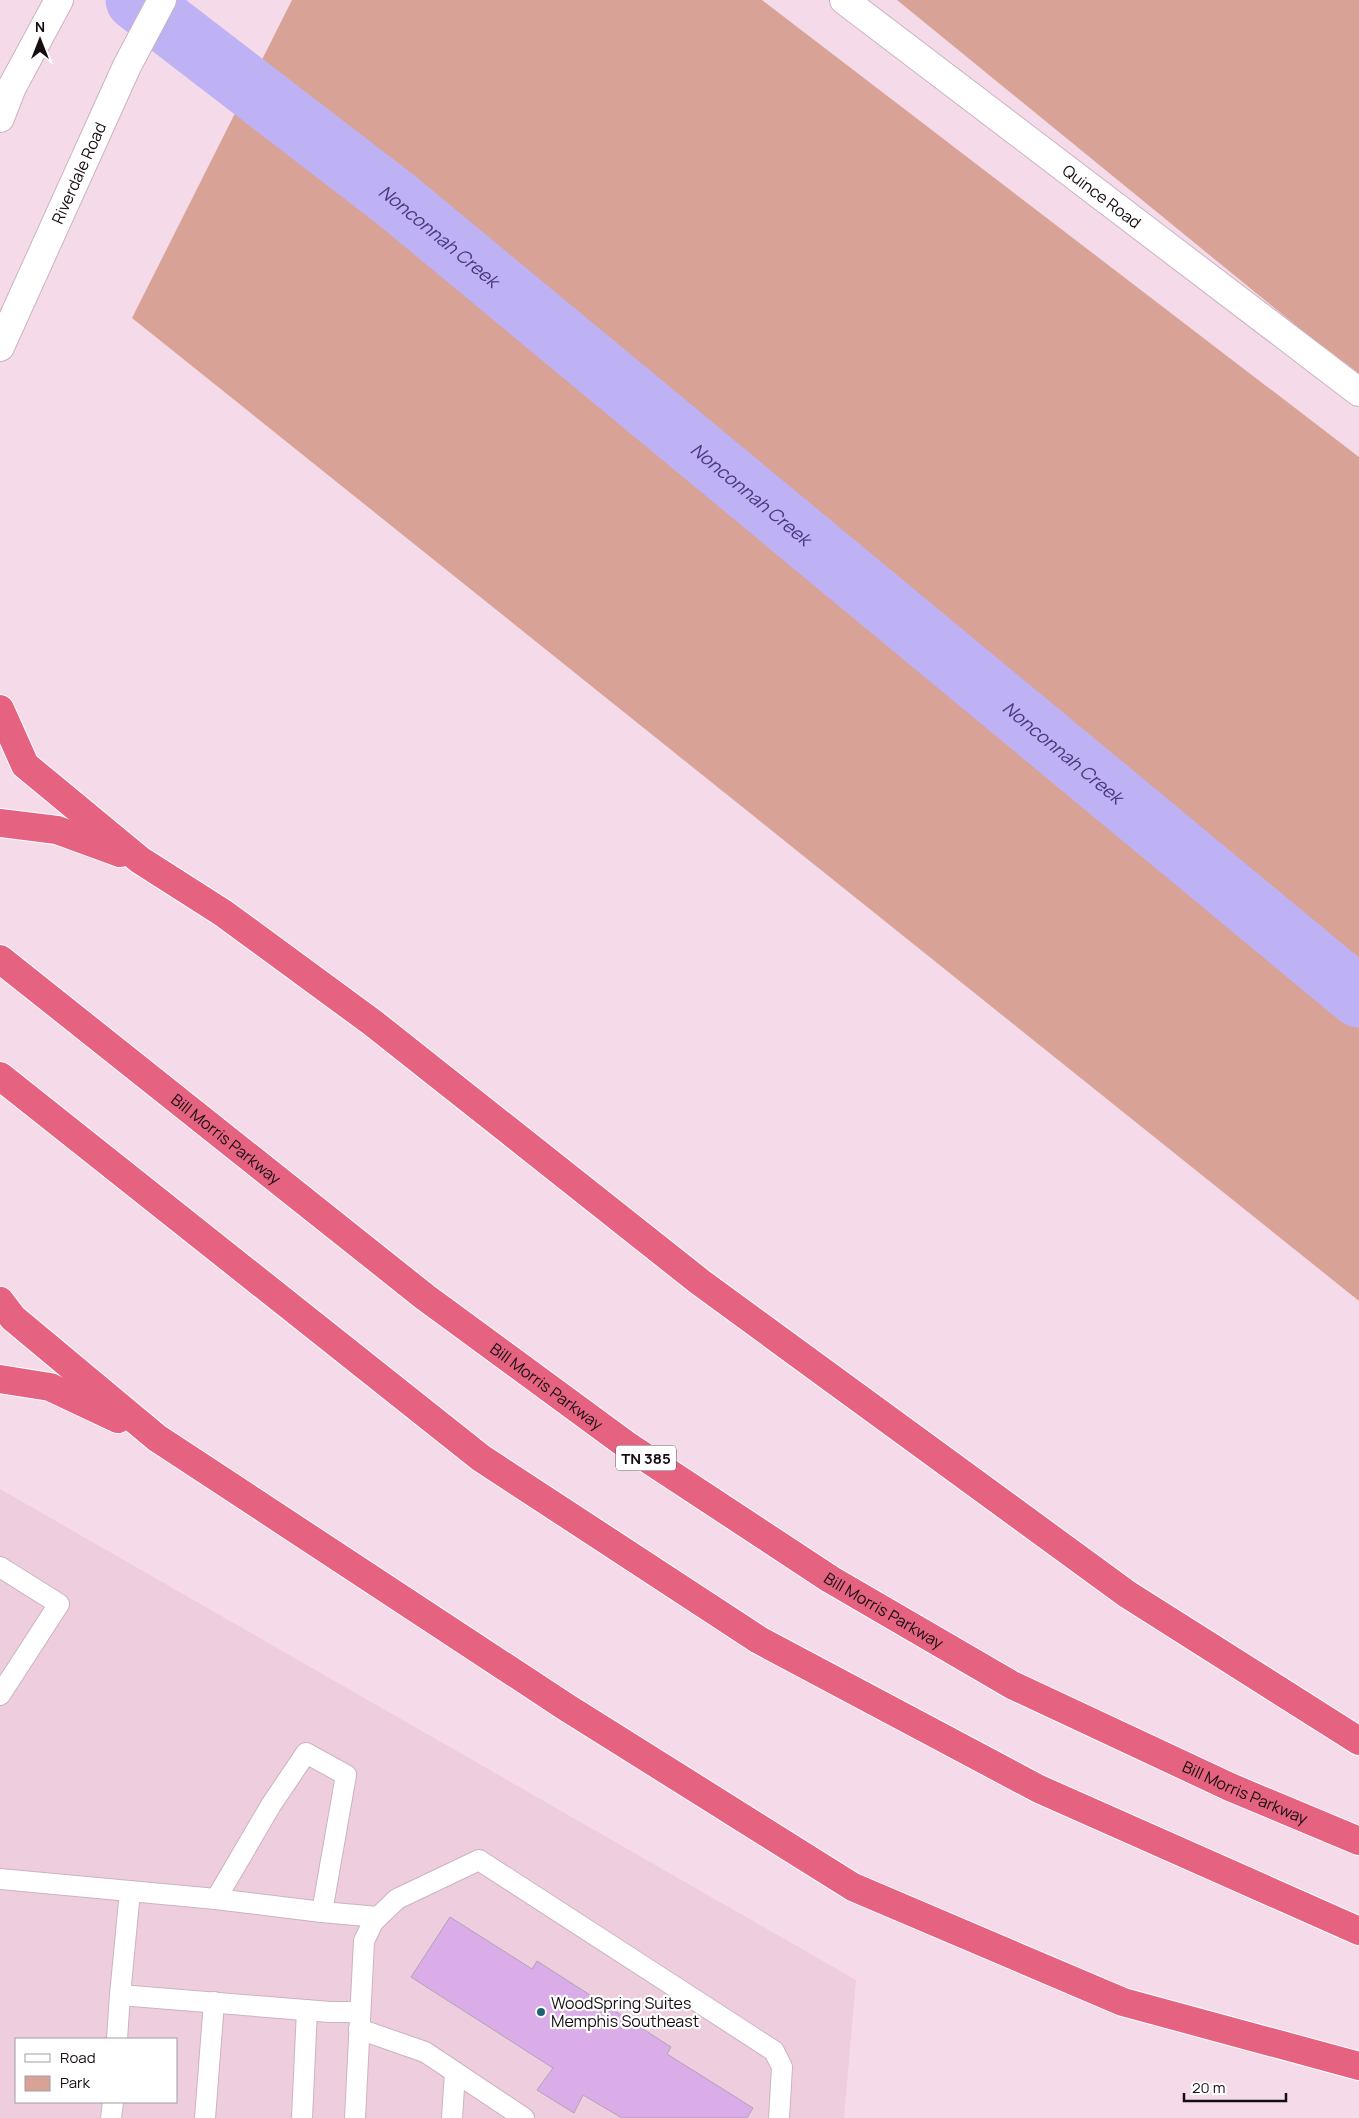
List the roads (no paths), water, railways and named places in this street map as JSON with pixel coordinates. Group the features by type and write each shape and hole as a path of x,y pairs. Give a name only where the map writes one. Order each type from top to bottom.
{"highway":[{"path":"0,709 25,766 140,860 223,913 372,1023 700,1282 1127,1594 1359,1741"},
{"path":"0,823 57,830 140,860"},
{"name":"Bill Morris Parkway","path":"3,961 424,1297 628,1446 830,1579 1012,1684 1230,1787 1359,1841"},
{"path":"0,1076 481,1458 759,1640 1039,1789 1359,1931"},
{"path":"0,1301 13,1318 158,1438 566,1707 853,1887 1123,2002 1359,2066"},
{"path":"0,1379 50,1386 158,1438"}],"main road":[{"path":"0,118 12,88 59,0"},
{"name":"Riverdale Road","path":"1,345 128,66 162,0"},
{"name":"Quince Road","path":"844,0 1359,392"}],"lane":[{"path":"0,1567 59,1604 0,1695"},
{"path":"216,1899 271,1805 306,1754 346,1775 322,1912"},
{"path":"355,2118 364,1941 373,1922 397,1899 479,1860 774,2051 782,2067 779,2118"},
{"path":"0,1879 216,1899 378,1917"},
{"path":"117,2038 130,1891"},
{"path":"120,1995 307,2010 359,2020 424,2052 524,2118"},
{"path":"205,2118 214,2002"},
{"path":"302,2118 307,2010"},
{"path":"452,2118 455,2072"},
{"path":"112,2118 113,2103"}],"waterway":[{"name":"Nonconnah Creek","path":"136,0 395,199 1359,997"}],"place":[{"name":"WoodSpring Suites Memphis Southeast","path":"541,2012"}]}
